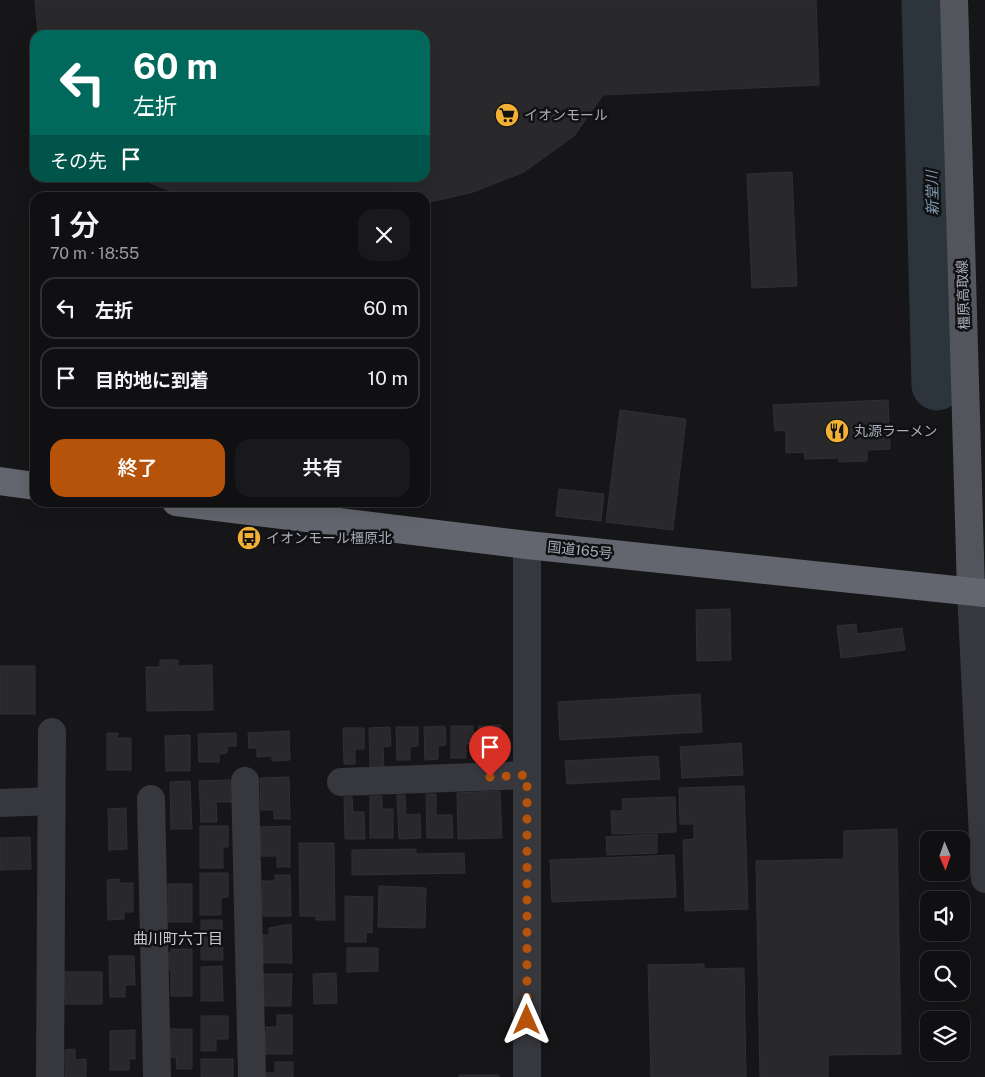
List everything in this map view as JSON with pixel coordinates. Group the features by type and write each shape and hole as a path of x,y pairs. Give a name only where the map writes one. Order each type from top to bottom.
{"highway":[{"path":"0,481 30,485"},
{"name":"国道165号","path":"217,507 527,545 978,592"}],"main road":[{"name":"橿原高取線","path":"954,0 978,592"}],"street":[{"path":"527,545 527,1077"},
{"path":"978,592 985,879"},
{"path":"50,1077 52,732"},
{"path":"341,782 527,775"},
{"path":"245,781 252,1077"},
{"path":"151,799 157,1077"},
{"path":"0,803 51,801"}],"building":[{"name":"イオンモール","path":"35,0 816,0 819,85 603,95 574,136 524,172 473,192 430,202 430,192 173,192 148,182 430,182 430,30 38,30"},
{"path":"792,172 797,286 752,288 747,174"},
{"name":"丸源ラーメン","path":"888,400 890,449 867,450 867,461 839,462 839,458 805,459 804,452 786,453 786,430 775,431 773,405"},
{"path":"620,410 686,419 673,530 606,522"},
{"path":"559,489 604,494 601,521 556,516"},
{"path":"730,609 731,660 697,661 696,610"},
{"path":"856,624 857,634 902,628 905,650 841,658 837,626"},
{"path":"160,660 178,660 178,666 212,665 213,710 147,711 146,667 160,667"},
{"path":"0,666 35,666 35,714 0,714"},
{"path":"700,694 702,732 560,740 558,702"},
{"path":"500,725 500,744 494,744 494,757 479,757 478,726"},
{"path":"445,726 446,745 438,746 438,759 425,760 424,727"},
{"path":"451,726 473,726 474,744 466,744 466,758 451,758"},
{"path":"390,727 391,746 383,747 384,768 370,769 369,728"},
{"path":"396,727 418,727 418,746 410,747 410,760 397,760"},
{"path":"343,728 364,728 364,749 355,749 355,764 344,764"},
{"path":"289,731 290,760 272,761 272,756 257,757 257,748 249,748 248,733"},
{"path":"107,733 118,733 117,738 131,738 131,770 107,770"},
{"path":"236,733 236,746 227,746 227,753 219,754 219,762 199,762 198,734"},
{"path":"190,735 190,771 166,771 165,736"},
{"path":"741,743 743,775 682,778 680,747"},
{"path":"658,756 660,779 567,784 565,761"},
{"path":"289,777 290,819 274,819 274,810 261,810 260,778"},
{"path":"230,780 231,802 216,802 217,822 201,822 199,781"},
{"path":"190,781 192,829 171,829 170,782"},
{"path":"744,786 748,909 685,911 683,840 694,839 694,824 680,824 679,788"},
{"path":"500,791 502,838 458,839 457,793"},
{"path":"426,794 436,794 436,815 452,815 453,838 427,838"},
{"path":"397,795 405,795 406,815 420,814 421,838 399,839"},
{"path":"370,796 382,796 382,809 393,809 393,838 370,838"},
{"path":"344,797 352,797 353,812 364,812 365,839 345,839"},
{"path":"675,797 676,832 612,834 611,811 623,811 622,799"},
{"path":"126,808 127,849 109,850 108,809"},
{"path":"200,826 228,826 228,847 223,847 223,868 200,868"},
{"path":"290,826 290,867 277,867 277,856 261,856 260,827"},
{"path":"897,829 901,1054 828,1055 828,1077 760,1077 756,861 844,859 844,831"},
{"path":"657,834 657,853 607,855 606,837"},
{"path":"30,837 31,869 0,870 0,838"},
{"path":"299,843 334,843 335,920 316,920 316,916 300,916"},
{"path":"416,849 416,854 464,853 465,873 352,875 352,850"},
{"path":"674,855 676,897 552,902 550,860"},
{"path":"200,873 228,873 228,897 221,898 221,915 200,915"},
{"path":"275,875 290,875 291,916 263,916 262,881 275,881"},
{"path":"119,879 119,883 133,883 133,912 124,912 124,919 108,920 107,880"},
{"path":"168,884 192,884 192,922 168,922"},
{"path":"379,886 426,888 425,928 378,927"},
{"path":"345,896 373,897 372,933 366,932 366,942 345,942"},
{"path":"201,920 222,920 223,960 201,960"},
{"path":"291,924 292,963 263,963 263,935 269,935 269,928"},
{"path":"347,948 378,948 378,971 347,972"},
{"path":"171,949 192,949 192,996 171,996 171,970 167,970 167,953 171,953"},
{"path":"109,956 134,956 135,985 125,985 125,997 110,997"},
{"path":"704,964 704,969 744,968 746,1077 651,1077 648,965"},
{"path":"222,966 223,1001 201,1001 201,967"},
{"path":"65,972 102,972 102,1004 65,1004 66,998 62,998"},
{"path":"336,973 337,1003 314,1004 313,974"},
{"path":"260,974 292,974 291,1006 260,1006"},
{"path":"277,1015 292,1015 292,1054 265,1054 266,1027 277,1027"},
{"path":"201,1016 228,1016 228,1039 216,1039 216,1051 201,1051"},
{"path":"168,1029 192,1029 192,1069 177,1069 176,1057 168,1057"},
{"path":"135,1030 135,1059 129,1059 129,1070 110,1070 110,1031"},
{"path":"75,1049 75,1060 86,1059 86,1077 65,1077 65,1050"},
{"path":"201,1059 233,1059 233,1077 201,1077"},
{"path":"275,1062 293,1062 293,1077 265,1077 265,1073 275,1073"},
{"path":"459,1075 499,1075 499,1077 459,1077"}],"waterway":[{"name":"新堂川","path":"927,0 937,385"}],"place":[{"name":"イオンモール","path":"507,115"},
{"name":"丸源ラーメン","path":"837,431"},
{"name":"イオンモール橿原北","path":"249,538"}],"district":[{"name":"曲川町六丁目","path":"178,938"}],"route":[{"path":"490,777 527,775 527,1020"}]}
